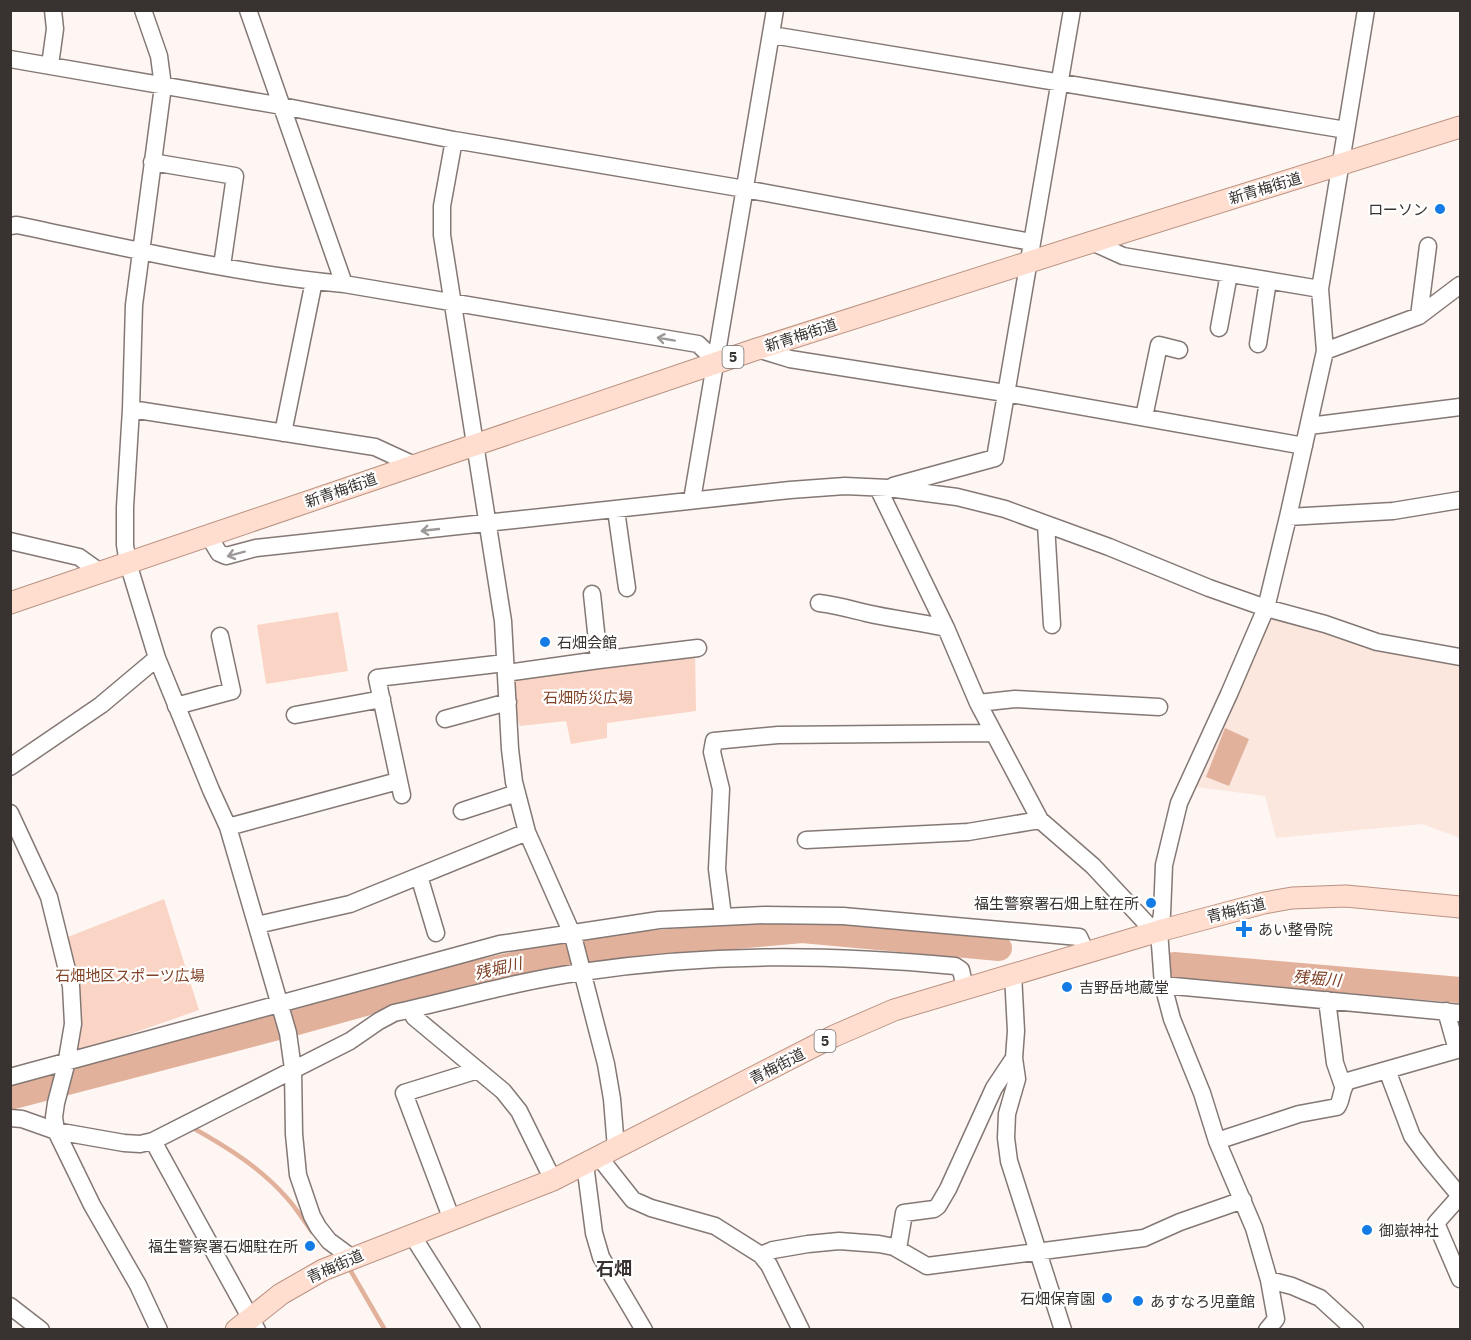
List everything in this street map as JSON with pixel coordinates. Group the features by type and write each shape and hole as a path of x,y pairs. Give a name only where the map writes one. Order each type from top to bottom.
{"main road":[{"name":"新青梅街道","path":"10,603 757,349 1029,252 1092,242 1461,127"},
{"name":"青梅街道","path":"248,1325 298,1283 323,1270 553,1180 853,1027 902,1007 1249,906 1304,897 1366,897 1461,907"}],"street":[{"path":"50,66 55,29 53,10"},
{"path":"143,10 159,56 163,86 134,305 125,507 128,563 157,658 228,827 288,1033 293,1069 294,1134 298,1175 318,1227 329,1241 352,1258"},
{"path":"248,10 344,284"},
{"path":"692,500 775,10"},
{"path":"883,488 995,458 1072,10"},
{"path":"1267,1329 1276,1319 1269,1280 1254,1228 1217,1142 1202,1093 1172,1019 1163,985 1159,931 1166,857 1179,803 1266,608 1309,426 1325,351 1320,289 1366,10"},
{"path":"772,36 1346,130"},
{"path":"10,59 282,106 454,140 745,189 1029,252"},
{"path":"454,140 442,206 442,235 503,621 510,749 517,793 527,832 572,934 607,1073 594,1233 601,1257 644,1329"},
{"path":"152,162 235,176 222,266"},
{"path":"10,226 17,225 222,266 344,284 698,344 717,362"},
{"path":"1092,242 1123,256 1320,289"},
{"path":"1419,315 1428,246"},
{"path":"1219,328 1229,274"},
{"path":"283,433 314,281"},
{"path":"1258,344 1268,281"},
{"path":"1325,351 1419,315 1461,285"},
{"path":"1144,417 1159,345 1179,350"},
{"path":"757,349 797,361 1005,393 1304,446"},
{"path":"1309,426 1461,407"},
{"path":"131,409 375,447 414,465"},
{"path":"208,535 219,553 226,556 256,548 692,500 823,488 883,488 974,500 1109,547 1209,588 1266,608 1325,624 1377,642 1461,657"},
{"path":"883,488 978,703 1040,820 1093,866 1147,924 1159,931"},
{"path":"1288,517 1393,511 1461,500"},
{"path":"616,510 627,588"},
{"path":"1046,524 1052,625"},
{"path":"10,541 79,557 100,572"},
{"path":"591,594 600,610 599,660"},
{"path":"819,603 850,607 946,628"},
{"path":"176,706 232,692 220,636"},
{"path":"228,827 400,788 377,678 599,660 698,648"},
{"path":"10,767 101,705 157,658"},
{"path":"295,715 382,699"},
{"path":"978,703 1015,699 1159,707"},
{"path":"445,718 508,702"},
{"path":"723,916 717,869 721,789 712,752 714,741 778,735 993,733"},
{"path":"462,811 517,793"},
{"path":"10,813 49,897 71,986 73,1024 56,1103 54,1117 56,1131 159,1329"},
{"path":"806,840 968,832 1040,820"},
{"path":"257,925 350,904 527,832"},
{"path":"418,876 436,933"},
{"path":"10,1077 280,1007 500,944 659,920 723,916 843,916 1079,937 1086,952"},
{"path":"10,1118 22,1119 56,1131 131,1144 153,1142 350,1041 394,1013 526,981 582,971 732,957 853,958 955,966 961,970 965,988"},
{"path":"1013,974 1016,1031 1014,1058 1017,1079 1007,1114 1006,1138 1009,1161 1063,1329"},
{"path":"1163,985 1453,1012 1459,1050 1348,1081 1343,1086"},
{"path":"1217,1142 1299,1114 1337,1107 1343,1086 1335,1063 1327,1000"},
{"path":"411,1010 414,1017 503,1091 519,1111 553,1180"},
{"path":"898,1249 904,1214 934,1209 938,1206 994,1088 1014,1058"},
{"path":"452,1220 404,1094 478,1070"},
{"path":"1387,1070 1412,1136 1461,1196 1436,1222 1461,1279"},
{"path":"153,1142 248,1325"},
{"path":"600,1157 633,1200 651,1208 715,1226 760,1255 769,1265 798,1328"},
{"path":"760,1255 773,1250 839,1241 879,1244 898,1249 927,1266 1144,1238 1180,1222 1243,1200"},
{"path":"412,1235 472,1329"},
{"path":"1269,1280 1292,1286 1320,1298 1355,1329"},
{"path":"10,1306 41,1329"}],"shaded area":[{"path":"1271,618 1388,652 1460,662 1460,838 1422,824 1276,838 1265,796 1196,787"},
{"path":"1225,728 1249,739 1229,786 1206,777"}],"green space":[{"path":"338,612 348,671 266,684 257,625"},
{"name":"石畑防災広場","path":"695,652 696,711 607,723 607,738 571,744 566,721 520,726 512,705 510,676"},
{"name":"石畑地区スポーツ広場","path":"164,899 199,1010 76,1053 63,939"}],"waterway":[{"name":"残堀川","path":"10,1097 301,1021 451,979 556,955 604,948 802,930 999,948"},
{"name":"残堀川","path":"1174,965 1460,990"},
{"path":"193,1128 231,1151 266,1177 290,1202 312,1232"},
{"path":"349,1268 385,1330"}],"place":[{"name":"ローソン","path":"1440,209"},
{"name":"石畑会館","path":"545,642"},
{"name":"福生警察署石畑上駐在所","path":"1151,903"},
{"name":"あい整骨院","path":"1244,929"},
{"name":"吉野岳地蔵堂","path":"1067,987"},
{"name":"御嶽神社","path":"1367,1230"},
{"name":"福生警察署石畑駐在所","path":"310,1246"},
{"name":"石畑保育園","path":"1107,1298"},
{"name":"あすなろ児童館","path":"1138,1301"}],"district":[{"name":"石畑","path":"614,1268"}]}
